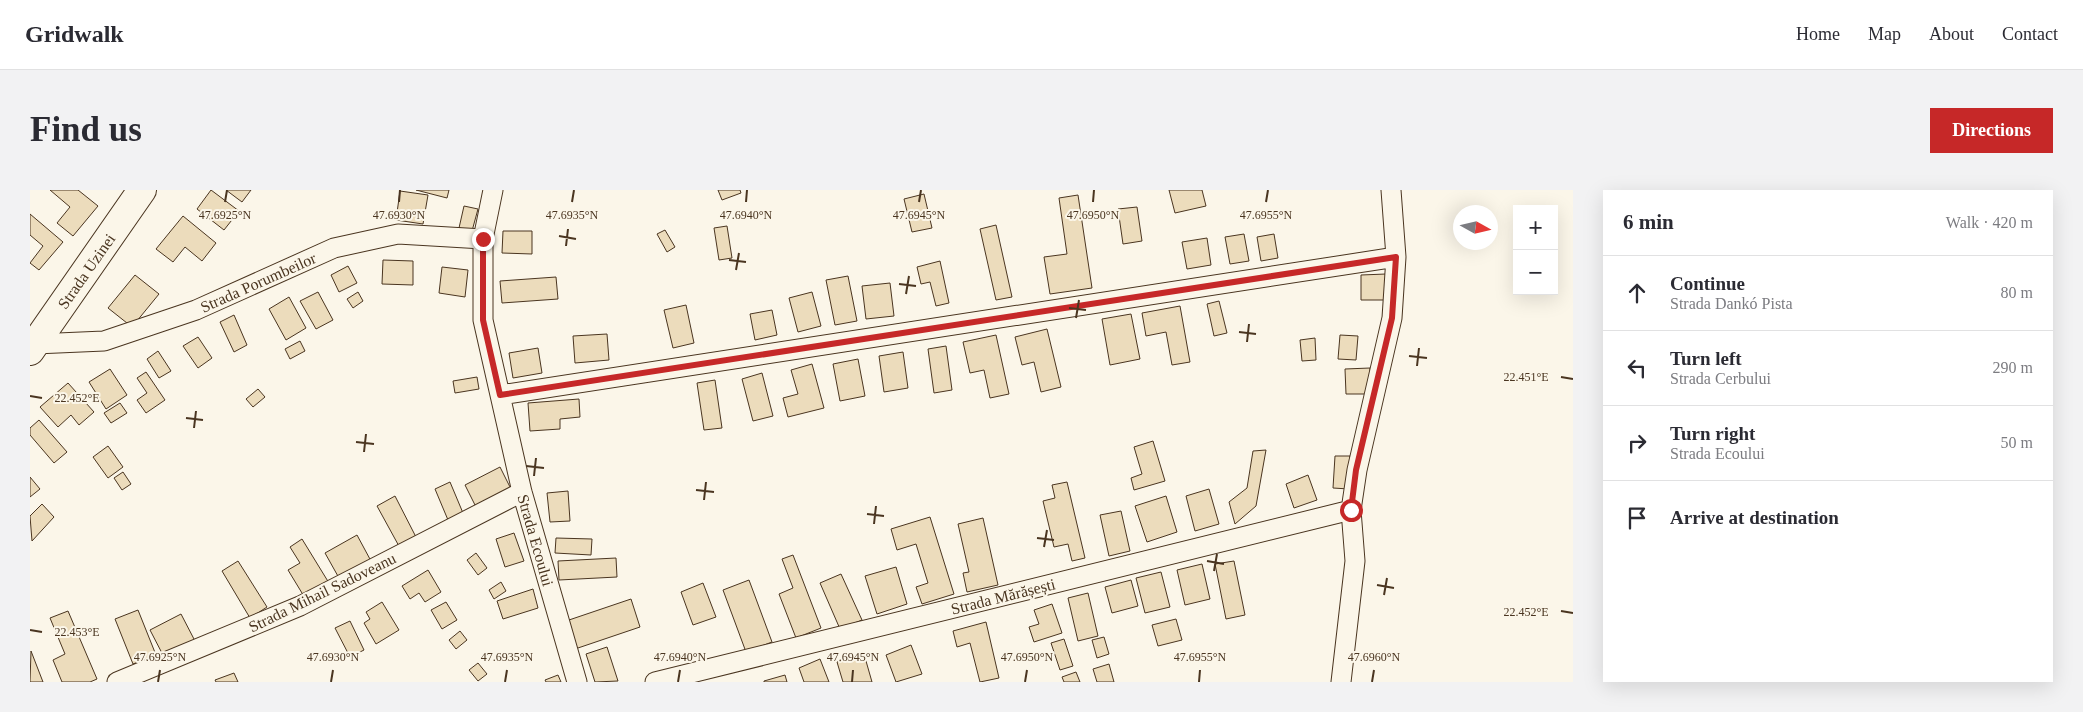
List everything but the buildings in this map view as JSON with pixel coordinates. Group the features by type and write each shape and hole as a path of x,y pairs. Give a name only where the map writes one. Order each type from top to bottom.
{"main road":[{"name":"Strada Uzinei","path":"33,348 142,190"}],"street":[{"name":"Strada Ecoului","path":"493,190 483,239 483,320 522,492 577,682"},
{"path":"1341,682 1355,560 1351,510 1356,470 1392,318 1396,257 1391,190"},
{"name":"Strada Porumbeilor","path":"33,348 104,341 196,310 334,248 398,234 483,239"},
{"path":"500,395 1396,257"},
{"name":"Strada Mihail Sadoveanu","path":"117,682 300,606 522,492"},
{"name":"Strada Mărășești","path":"655,682 1351,510"}],"route":[{"path":"483,239 483,320 500,395 1396,257 1392,318 1364,446 1356,470 1351,510"}]}
